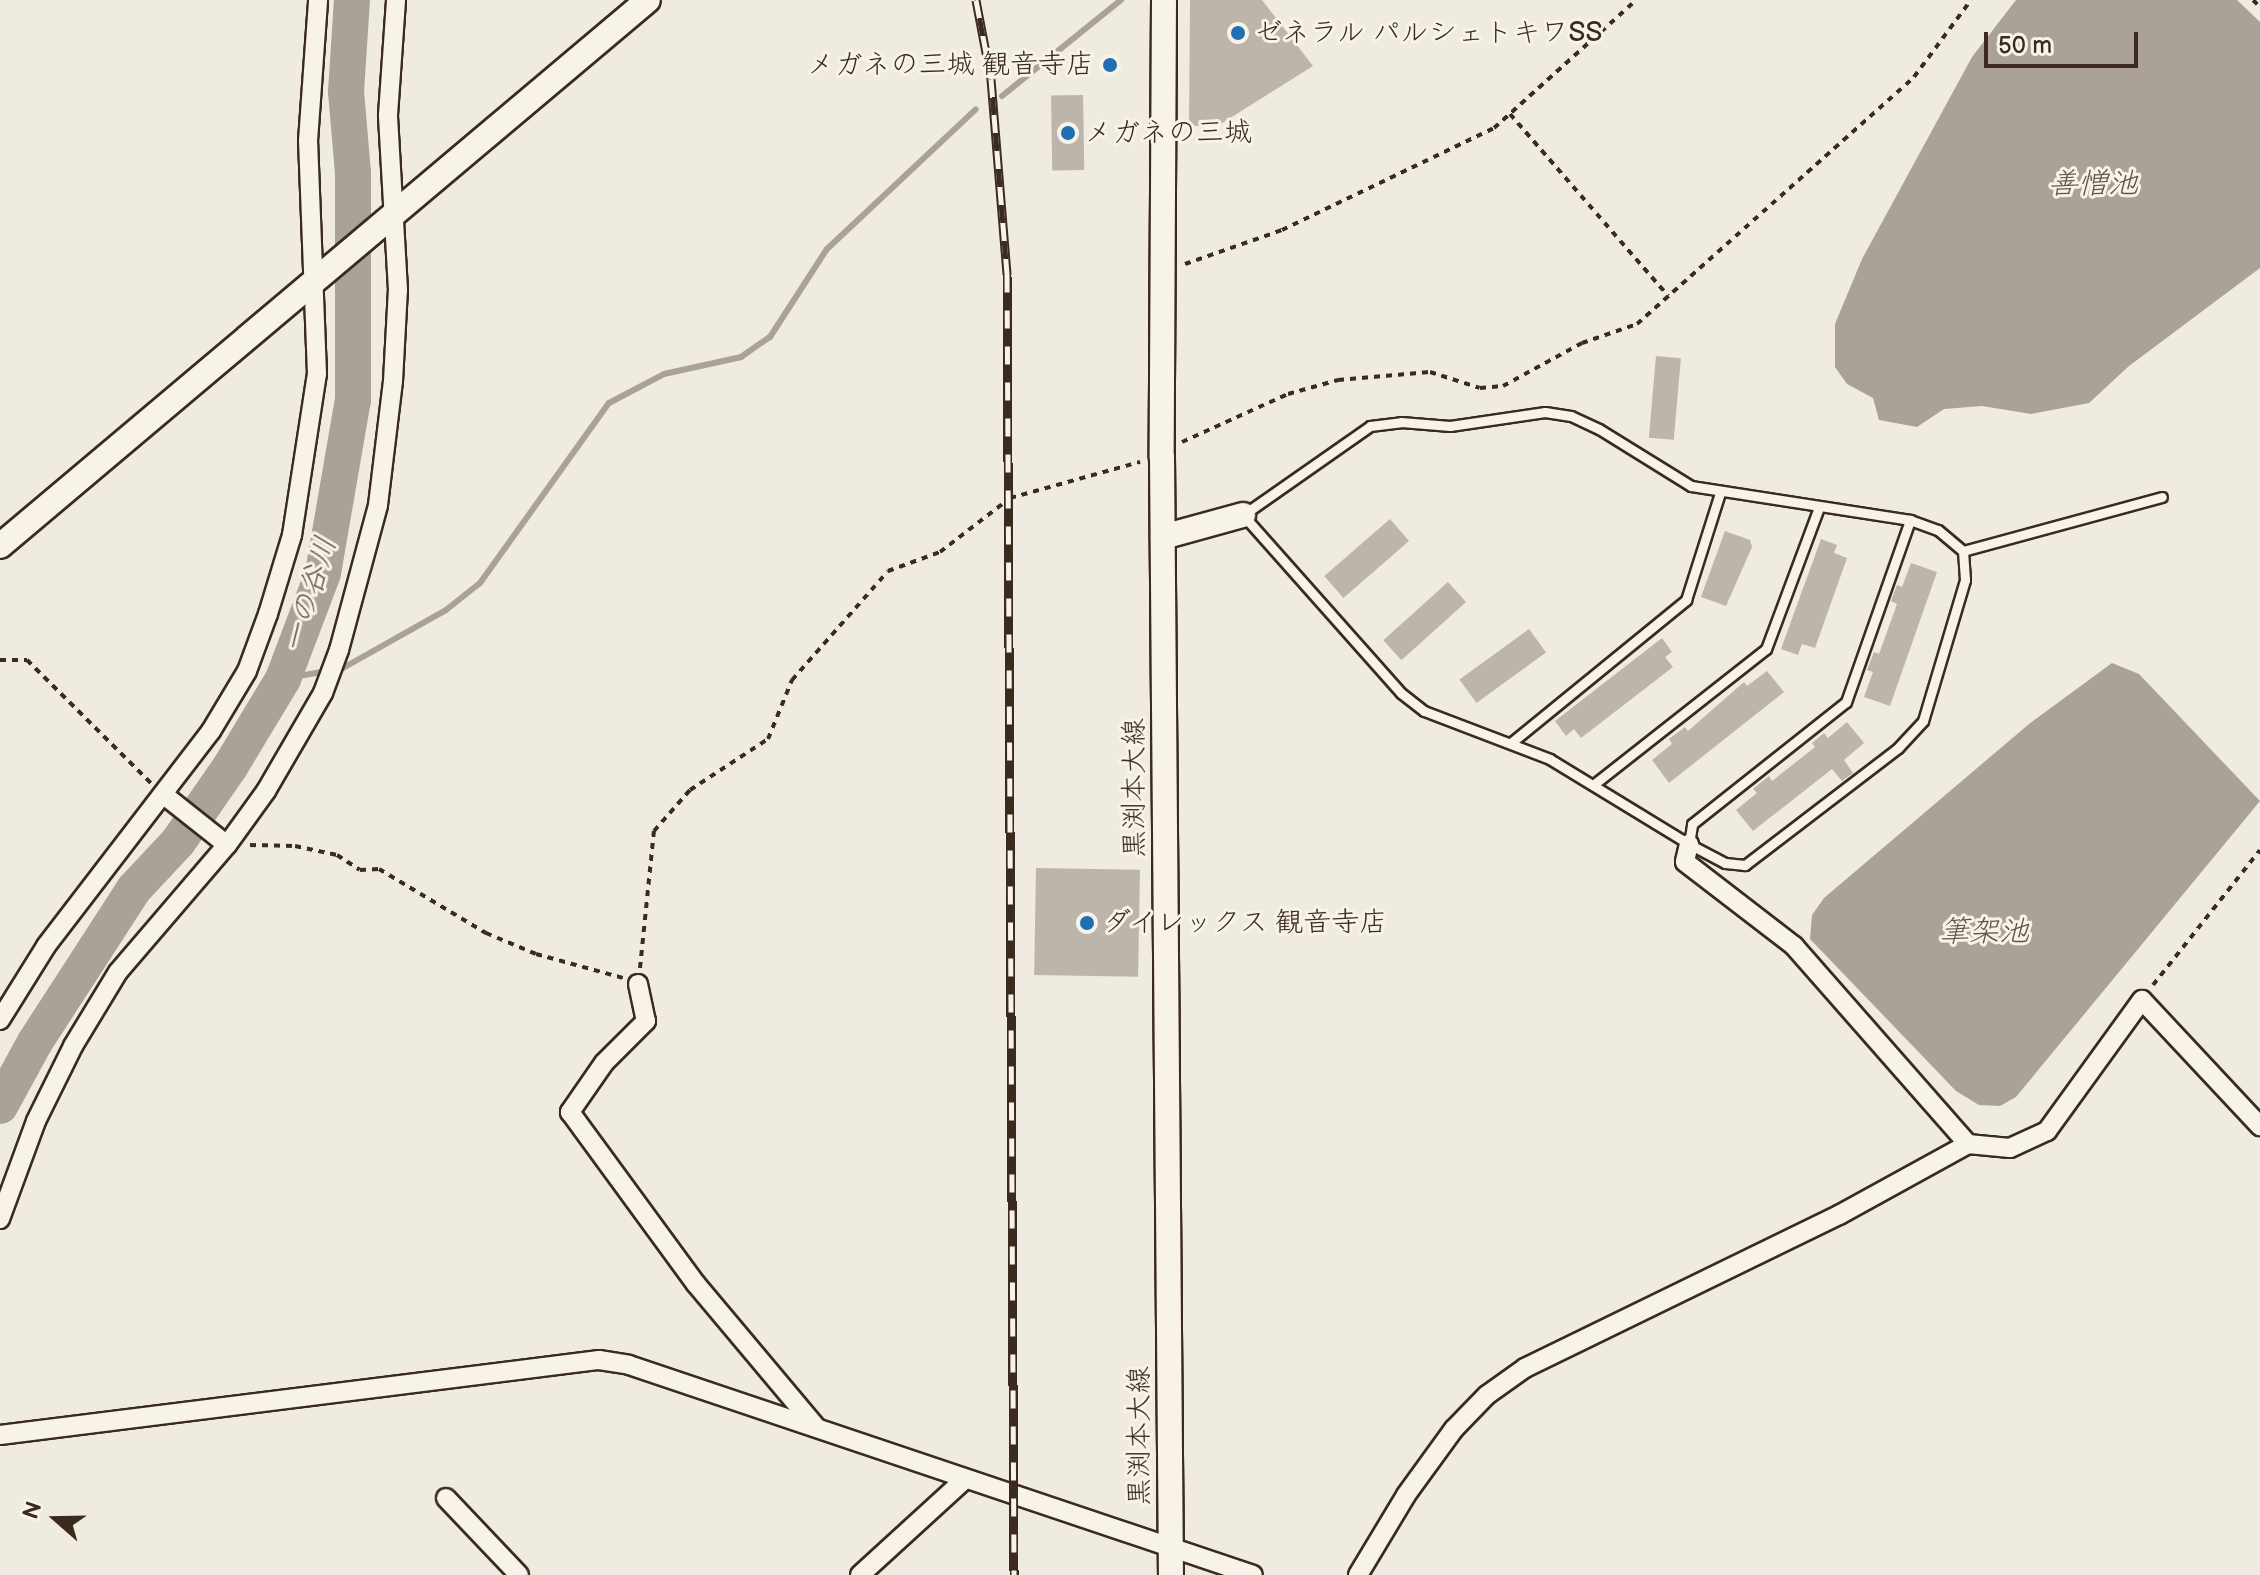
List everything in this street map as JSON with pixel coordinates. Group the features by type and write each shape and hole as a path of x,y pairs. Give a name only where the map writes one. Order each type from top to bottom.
{"main road":[{"path":"0,546 395,209 648,0"},
{"name":"黒渕本大線","path":"1164,0 1171,450 1163,537 1171,1575"},
{"path":"1163,537 1243,515"}],"street":[{"path":"0,1020 46,946 211,731 247,671 292,535 317,374 308,141 318,0"},
{"path":"0,1219 36,1121 103,996 227,845 323,693 339,650 378,505 398,305 388,115 396,0"},
{"path":"164,795 227,845"},
{"path":"1689,844 1685,862 1794,946 1968,1144"},
{"path":"638,984 646,1021 604,1063 570,1112 696,1284 816,1427"},
{"path":"1358,1575 1454,1429 1487,1395 1525,1368 1839,1215 1968,1144 2010,1148 2047,1131 2142,1000 2260,1126"},
{"path":"0,1435 599,1360 629,1365 1253,1575"},
{"path":"860,1575 965,1479"},
{"path":"446,1498 519,1575"}],"lane":[{"path":"1545,412 1571,416 1663,473 1720,493 1819,507 1910,520 1938,530 1963,551 1965,580 1936,691 1923,721 1898,748 1745,865 1725,863 1689,844 1593,785 1512,742 1424,711 1401,693 1243,515 1370,426 1401,422 1450,426 1545,412"},
{"path":"1512,742 1686,600 1720,493"},
{"path":"1963,551 2162,497"},
{"path":"1593,785 1766,649 1819,507"},
{"path":"1689,844 1692,824 1846,702 1910,520"}],"path":[{"path":"1179,265 1282,230 1494,128 1636,0"},
{"path":"227,845 295,846 337,855 360,870 379,869 486,933 536,954 638,984 654,831 690,790 768,739 792,680 888,571 940,552 1010,498 1171,450 1288,394 1338,380 1430,372 1480,388 1503,386 1582,343 1637,324 1914,77 1971,0"},
{"path":"2253,0 2260,6"},
{"path":"1510,114 1668,296"},
{"path":"0,660 27,660 164,795"},
{"path":"2142,1000 2260,850"}],"water":[{"name":"善憎池","path":"2016,0 2237,0 2260,22 2260,268 2129,366 2089,403 2031,414 1982,406 1944,409 1917,427 1879,420 1873,398 1847,384 1835,367 1835,324 1862,259 1972,57"},
{"name":"筆架池","path":"2112,663 2139,674 2260,801 2016,1097 2000,1106 1979,1105 1956,1091 1810,939 1812,915 1824,898 2029,724"}],"building":[{"name":"ゼネラル パルシェトキワSS","path":"1190,0 1262,0 1313,66 1219,125 1189,126"},
{"name":"メガネの三城","path":"1083,95 1084,170 1052,171 1051,96"},
{"path":"1656,356 1681,358 1674,440 1649,438"},
{"path":"1390,519 1409,541 1343,598 1324,576"},
{"path":"1725,531 1750,540 1752,547 1726,606 1701,597"},
{"path":"1821,539 1837,545 1834,553 1847,558 1815,648 1802,644 1798,655 1781,649"},
{"path":"1911,563 1937,572 1890,706 1864,697 1873,672 1867,670 1874,652 1879,654 1897,604 1891,601 1897,585 1902,587"},
{"path":"1448,582 1466,602 1401,660 1383,640"},
{"path":"1529,629 1546,652 1476,703 1459,680"},
{"path":"1662,638 1672,652 1665,657 1673,667 1581,738 1574,729 1566,736 1555,721"},
{"path":"1767,671 1784,692 1669,783 1652,760 1672,744 1669,739 1685,727 1688,731 1744,682 1747,686"},
{"path":"1847,722 1864,743 1844,760 1853,773 1842,781 1832,769 1753,831 1736,810 1757,793 1753,789 1769,776 1772,781 1815,747 1812,743 1824,733 1828,738"},
{"name":"ダイレックス 観音寺店","path":"1036,868 1140,870 1138,977 1034,975"}],"waterway":[{"name":"一の谷川","path":"0,1106 35,1042 134,889 178,842 230,767 283,679 323,573 353,400 353,173 346,92 352,0"},
{"path":"1002,96 1121,0"},
{"path":"283,679 343,668 446,610 480,583 609,403 664,374 741,357 770,337 827,249 976,109"}],"railway":[{"path":"976,0 991,79 1007,274 1014,1575"}],"place":[{"name":"ゼネラル パルシェトキワSS","path":"1238,33"},
{"name":"メガネの三城 観音寺店","path":"1110,65"},
{"name":"メガネの三城","path":"1068,133"},
{"name":"ダイレックス 観音寺店","path":"1087,923"}]}
